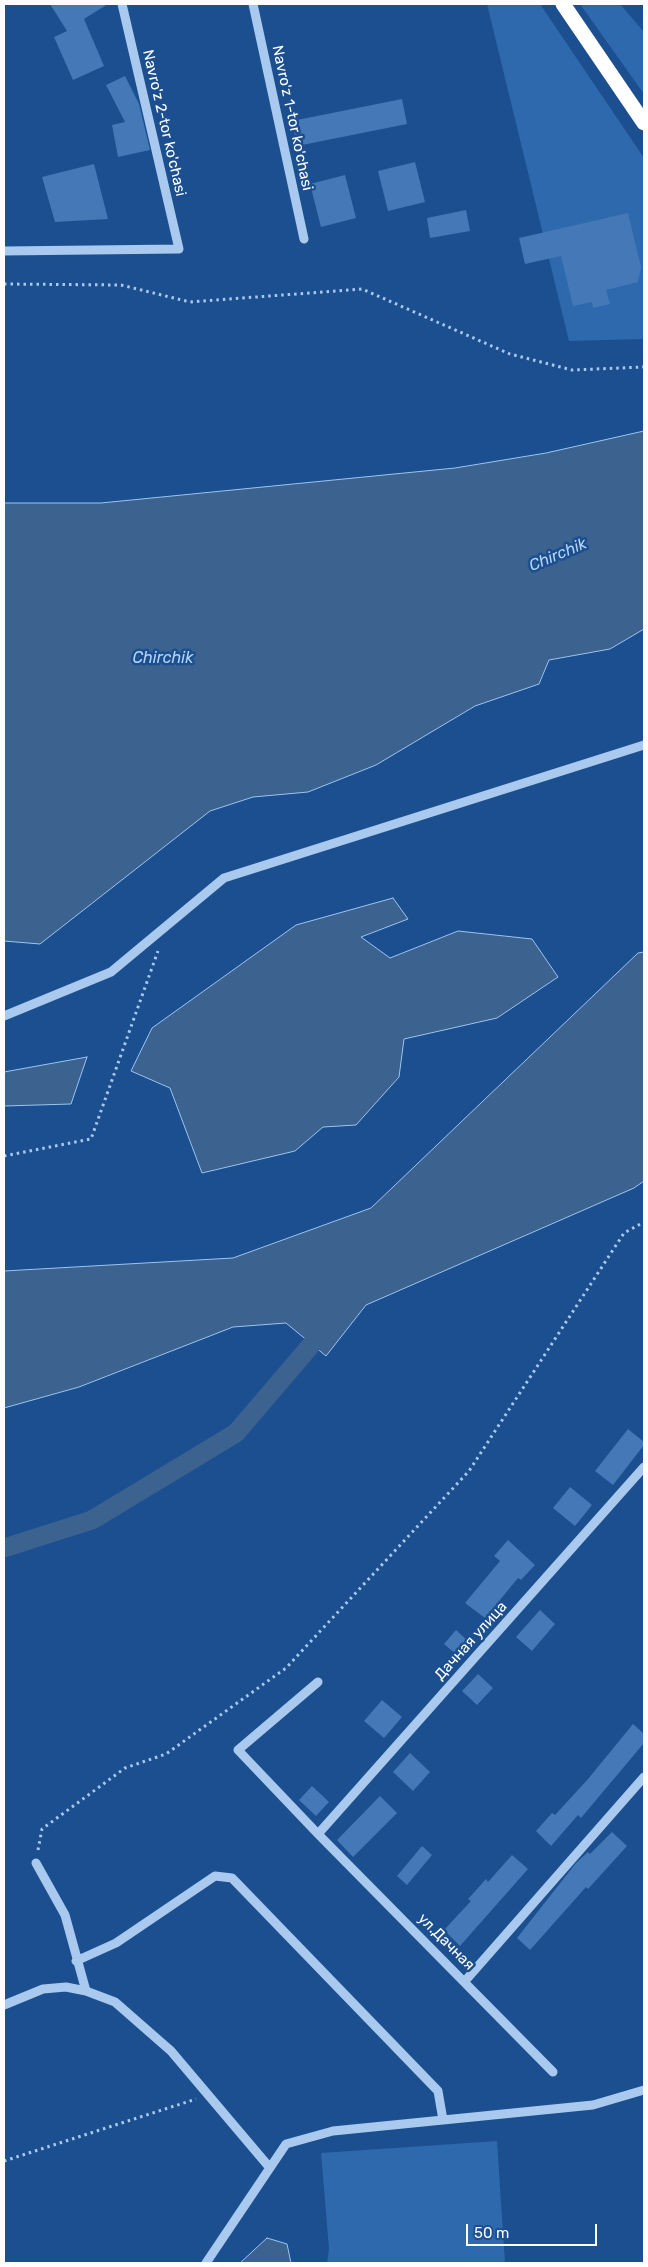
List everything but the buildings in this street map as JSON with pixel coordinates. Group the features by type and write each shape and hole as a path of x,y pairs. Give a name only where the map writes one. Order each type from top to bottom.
{"highway":[{"path":"563,4 644,123"}],"street":[{"name":"Navro'z 2-tor ko'chasi","path":"4,251 178,249 122,4"},
{"name":"Navro'z 1-tor ko'chasi","path":"253,4 304,239"},
{"path":"4,1016 111,972 224,878 644,746"},
{"name":"Дачная улица","path":"318,1834 644,1467"},
{"name":"ул.Дачная","path":"318,1682 238,1750 318,1834 553,2072"},
{"path":"465,1981 644,1778"},
{"path":"36,1863 64,1915 86,1991"},
{"path":"76,1961 116,1943 215,1876 232,1878 438,2091 444,2120"},
{"path":"4,2005 43,1988 66,1987 86,1991 116,2002 171,2050 270,2168"},
{"path":"206,2263 286,2144 333,2131 593,2105 644,2090"}],"path":[{"path":"4,284 122,285 190,302 362,289 510,354 572,370 644,366"},
{"path":"4,1156 91,1140 168,924"},
{"path":"36,1863 42,1829 126,1768 166,1754 286,1668 469,1470 624,1233 644,1222"},
{"path":"4,2161 208,2095"}],"shaded area":[{"path":"487,4 540,4 644,158 644,339 569,341"},
{"path":"580,4 620,4 644,32 644,94"},
{"path":"497,2141 505,2263 327,2263 329,2249 321,2153"}],"water":[{"name":"Chirchik","path":"644,431 644,629 610,649 549,660 539,684 475,706 376,765 308,792 253,797 210,811 40,944 4,941 4,503 101,503 455,468 546,453"},
{"path":"393,898 408,919 361,937 390,958 458,931 532,939 558,977 497,1018 404,1039 399,1077 356,1125 323,1127 295,1151 202,1173 170,1088 131,1071 152,1028 296,925"},
{"path":"644,952 644,1181 634,1188 366,1305 326,1356 286,1323 233,1327 79,1387 4,1408 4,1271 233,1258 371,1208 638,953"},
{"path":"87,1057 71,1104 4,1106 4,1072"},
{"path":"267,2238 287,2244 291,2263 240,2263"}],"waterway":[{"path":"4,1548 92,1520 236,1433 312,1344"}]}
